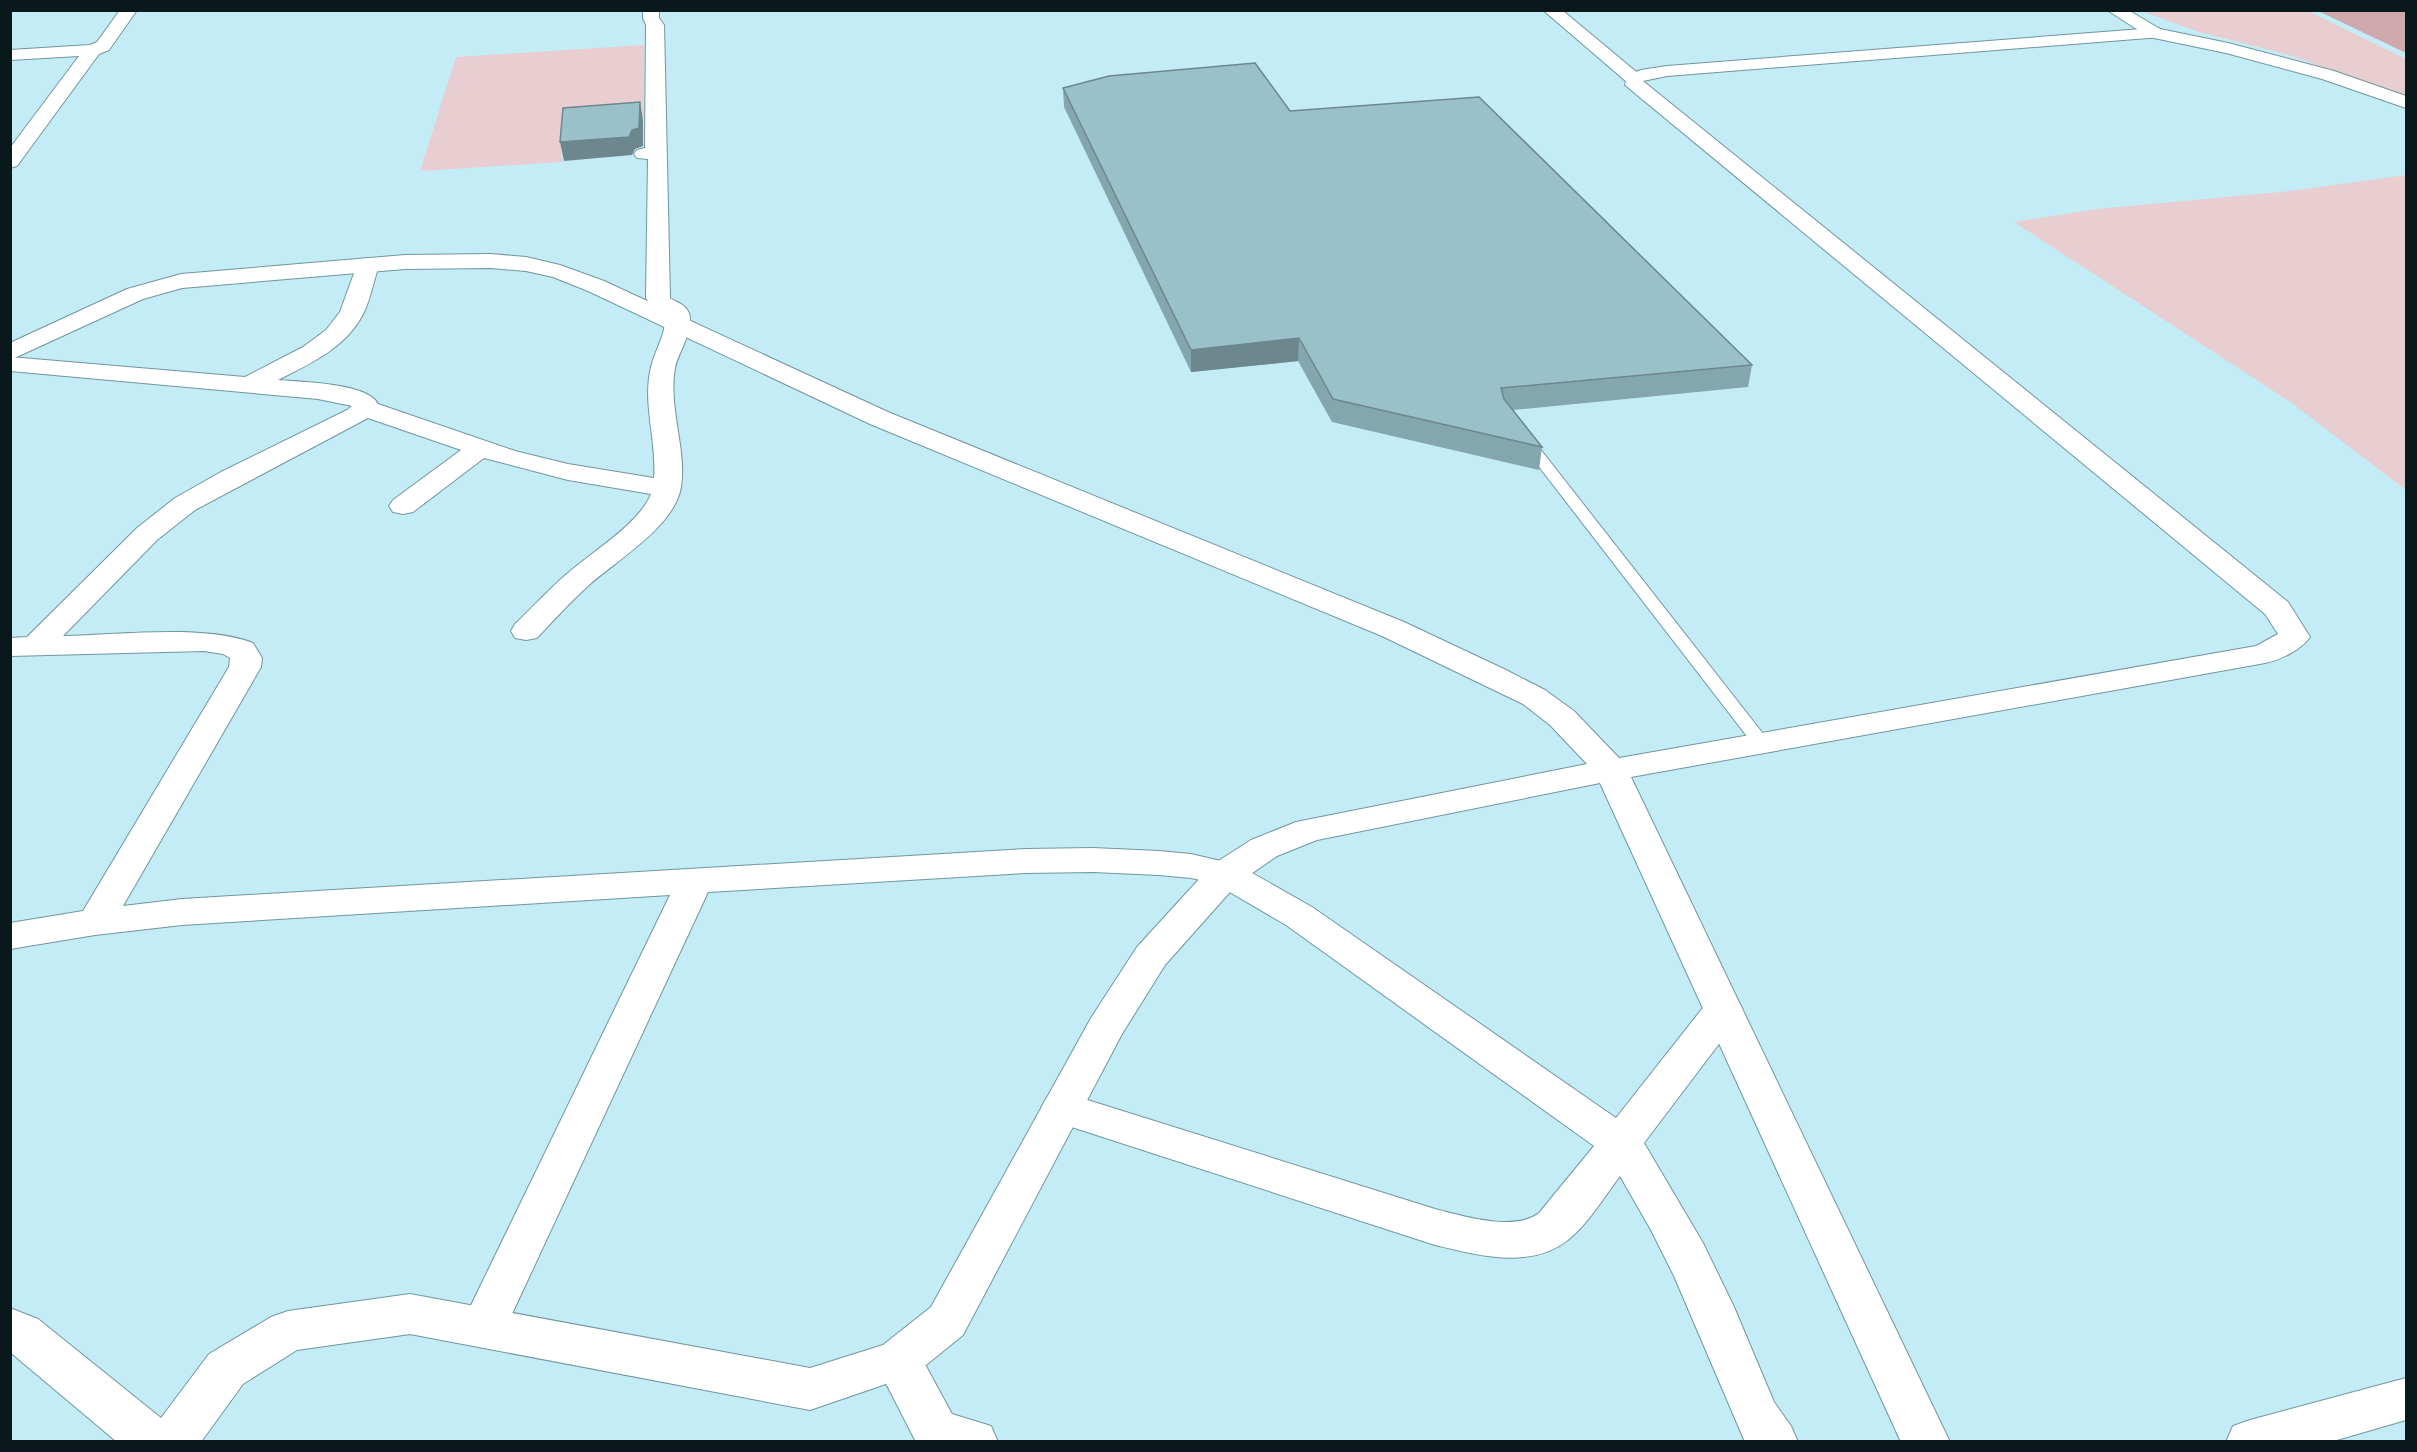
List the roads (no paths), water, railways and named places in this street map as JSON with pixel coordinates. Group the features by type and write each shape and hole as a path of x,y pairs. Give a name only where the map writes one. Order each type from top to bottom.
{"street":[{"path":"10,55 93,50 103,46 129,10"},
{"path":"526,631 577,580 642,526 660,506 668,488 660,400 663,367 678,325 676,311 660,303 658,298 658,155 650,153 655,26 651,18 651,10"},
{"path":"1551,10 1634,79"},
{"path":"2115,10 2155,33"},
{"path":"1634,79 1641,75 1667,71 2155,33 2228,48 2328,75 2406,102"},
{"path":"10,162 93,50"},
{"path":"172,1442 226,1369 288,1331 410,1314 810,1389 898,1360 946,1321 1105,1028 1152,956 1225,874 1264,848 1308,830 1611,770 2265,654 2295,637 2277,608 1638,89 1634,85 1634,79"},
{"path":"10,353 156,286 223,276 368,265 455,261 526,264 560,272 587,282 879,418 1393,630 1493,675 1534,697 1562,718 1611,770 1927,1441"},
{"path":"249,385 318,348 334,336 345,324 352,311 368,265"},
{"path":"10,364 341,393 365,403 364,408 356,416 231,478 185,504 147,534 23,647"},
{"path":"364,408 480,449 568,472 668,488"},
{"path":"403,506 480,449"},
{"path":"23,647 204,642 229,645 242,650 246,658 245,667 96,922"},
{"path":"10,936 96,922 304,904 1048,861 1159,863 1191,866 1225,874 1299,916 1621,1143 1654,1192 1679,1240 1706,1295 1751,1404 1767,1435 1774,1442"},
{"path":"483,1328 695,881"},
{"path":"1062,1108 1435,1227 1491,1240 1523,1239 1545,1233 1565,1215 1723,1010"},
{"path":"14,1337 153,1442"},
{"path":"898,1360 952,1438"},
{"path":"2250,1442 2406,1399"}],"lane":[{"path":"1516,428 1762,744"}]}
